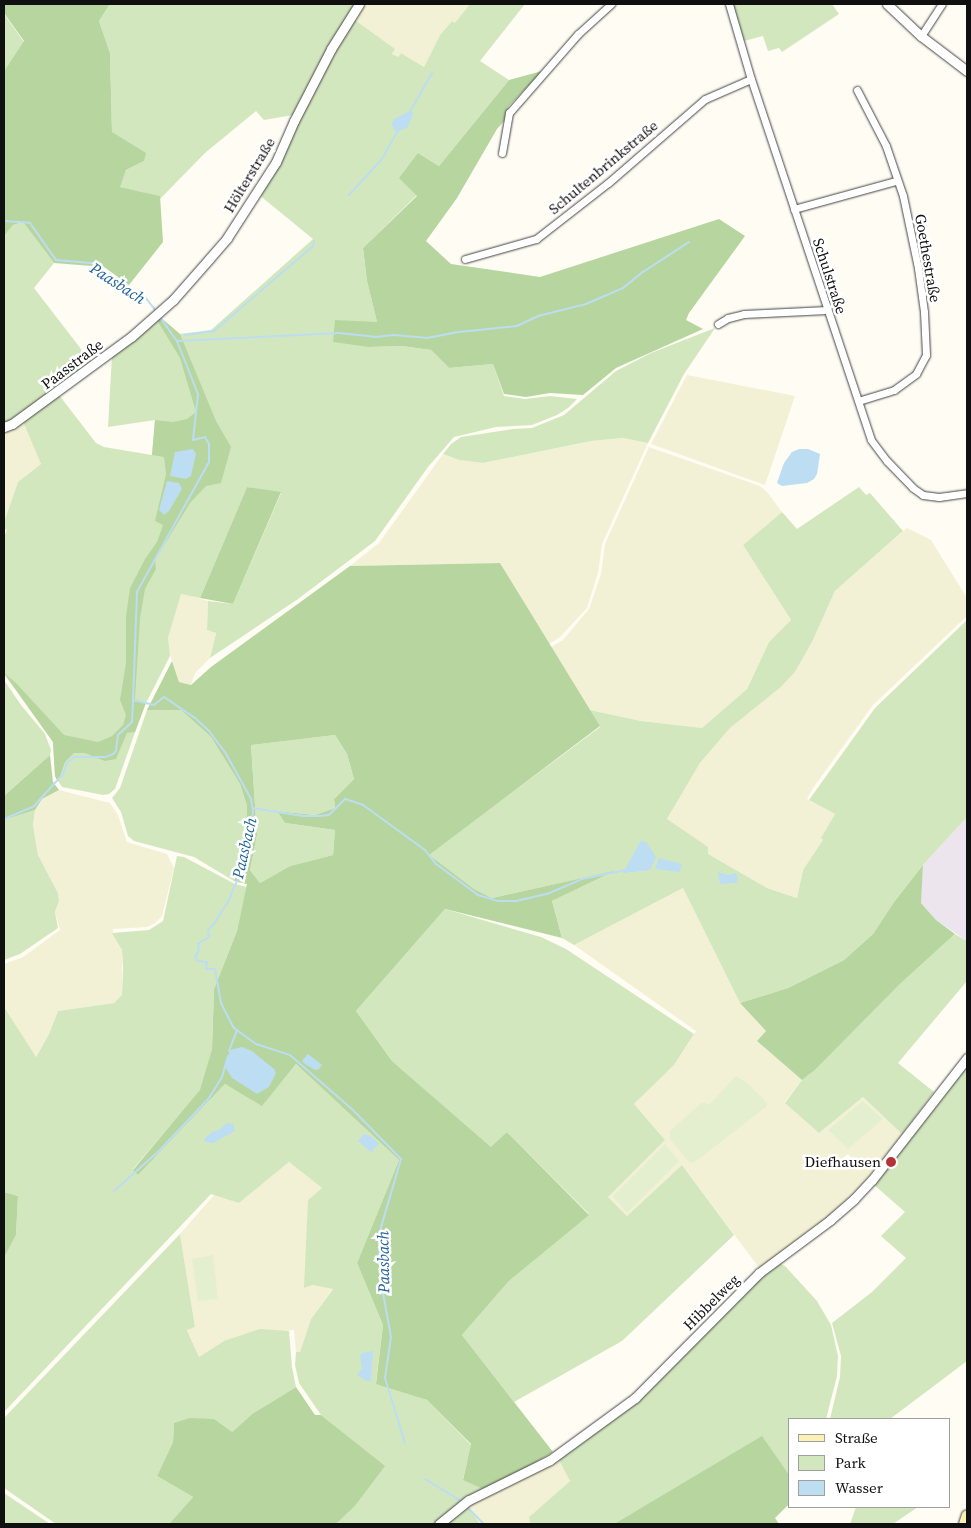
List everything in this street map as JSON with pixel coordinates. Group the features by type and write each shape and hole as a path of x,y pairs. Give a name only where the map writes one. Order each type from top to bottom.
{"main road":[{"path":"964,1524 967,1515"}],"street":[{"name":"Hölterstraße","path":"154,318 227,238 276,162 331,48 359,4"},
{"path":"502,153 509,113 578,34 611,4"},
{"name":"Schulstraße","path":"729,4 751,79 871,440 887,461 913,488 930,497 967,492"},
{"path":"887,4 921,36 967,71"},
{"path":"921,36 942,4"},
{"name":"Schultenbrinkstraße","path":"465,259 536,239 608,183 705,99 751,79"},
{"name":"Goethestraße","path":"857,90 886,146 902,196 918,268 924,312 926,355 916,374 894,390 859,401"},
{"path":"794,209 896,181"},
{"path":"718,324 728,318 744,314 827,310"},
{"name":"Paasstraße","path":"4,427 12,424 52,396 154,318"},
{"name":"Hibbelweg","path":"438,1524 469,1500 550,1460 635,1398 759,1273 830,1220 854,1199 872,1180 967,1058"}],"shaded area":[{"path":"360,4 470,4 455,24 452,21 440,35 424,67 401,53 398,58 392,54 394,49 352,18"},
{"path":"687,375 795,396 765,485 651,444"},
{"path":"23,422 41,464 18,482 4,522 4,431"},
{"path":"623,438 648,443 602,544 598,573 587,608 560,637 549,644 500,563 350,566 379,543 443,454 459,460 483,463 591,441"},
{"path":"649,447 760,486 782,512 743,545 791,620 769,642 747,689 702,728 641,721 590,710 551,647 563,640 589,609 601,574 605,544"},
{"path":"907,528 931,540 967,598 967,616 873,705 813,788 807,799 835,814 822,838 824,840 803,870 797,898 767,888 707,854 667,819 700,763 730,728 781,687 795,672 812,642 835,591"},
{"path":"181,593 208,601 207,630 216,633 210,658 195,673 191,685 179,682 168,648 168,638"},
{"path":"59,790 110,803 118,815 127,842 167,854 174,868 162,916 155,923 147,927 113,929 113,933 122,950 122,995 114,1003 58,1011 49,1034 35,1058 4,1008 4,964 23,957 60,930 55,912 59,901 58,893 38,855 33,825 35,810 42,799"},
{"path":"967,817 967,941 936,920 921,903 921,889 923,865"},
{"path":"683,888 740,1003 766,1031 758,1041 802,1080 785,1102 819,1133 863,1097 902,1134 861,1186 827,1218 760,1269 682,1165 627,1216 608,1197 665,1140 634,1104 674,1065 696,1031 574,945"},
{"path":"289,1162 322,1188 305,1288 313,1285 333,1288 311,1319 300,1352 296,1352 294,1330 284,1331 209,1352 199,1357 187,1329 195,1327 180,1234 215,1194 239,1203"},
{"path":"558,1458 571,1480 529,1517 530,1524 480,1524 467,1505 518,1481"}],"green space":[{"path":"4,4 110,4 99,21 110,53 112,132 146,153 144,161 126,170 120,187 160,196 163,242 129,285 104,267 54,263 23,222 13,225 4,236 4,71 24,41 4,13"},
{"path":"110,4 355,4 293,115 264,120 256,111 205,153 160,199 159,196 119,187 126,170 144,161 112,132 110,53 99,21"},
{"path":"470,4 525,4 480,61 509,80 439,166 418,153 417,195 363,248 367,281 377,322 369,347 402,346 431,350 449,368 493,364 504,396 525,399 550,396 577,399 557,415 532,425 496,427 454,437 428,467 375,541 298,599 210,658 216,633 207,630 208,601 233,604 281,493 247,487 200,598 181,594 168,638 170,656 144,707 115,789 109,794 103,795 62,787 55,776 53,742 4,674 4,537 7,530 4,529 4,522 18,482 41,464 23,422 59,395 96,443 104,447 152,455 155,420 108,427 112,355 160,317 180,334 211,330 313,239 258,194 352,18 395,49 392,54 398,57 401,53 424,67 440,35 452,21 455,23"},
{"path":"732,4 832,4 839,14 782,52 779,48 768,51 763,36 744,41"},
{"path":"4,14 24,42 4,71"},
{"path":"542,71 508,107 506,119 497,129 457,198 426,241 451,264 540,277 719,219 745,236 689,313 686,320 703,329 616,368 583,395 550,393 526,397 504,394 493,364 449,368 431,350 402,346 369,347 333,342 335,320 377,322 367,281 363,248 417,196 399,178 418,153 439,166 509,80"},
{"path":"23,222 54,263 34,288 91,362 11,421 4,424 4,236 13,225"},
{"path":"160,317 180,334 216,421 231,447 221,483 206,486 190,503 155,560 156,569 145,589 140,619 135,699 146,703 135,732 127,733 116,759 105,761 85,753 74,753 65,762 58,782 55,776 53,742 4,673 16,683 64,735 98,742 112,736 123,725 126,715 120,700 126,663 126,616 130,588 145,559 157,542 163,525 155,521 166,474 164,457 152,455 155,420 173,422 187,419 196,412 180,358 157,320"},
{"path":"715,328 684,374 648,443 623,438 591,441 483,463 459,460 443,454 451,444 461,437 532,428 564,415 616,371 651,353"},
{"path":"247,487 281,492 233,604 200,598"},
{"path":"859,487 866,495 870,493 903,531 835,591 812,642 795,672 781,687 730,728 700,763 667,819 708,847 708,854 767,888 797,898 803,870 823,840 821,838 835,814 809,800 875,708 967,620 967,817 923,865 894,902 873,934 844,960 788,988 740,1003 683,888 574,945 562,938 552,901 611,872 492,898 474,889 428,855 600,727 590,710 641,721 702,728 747,689 769,642 791,620 743,545 782,512 797,529"},
{"path":"500,563 600,726 429,855 474,889 492,898 614,871 552,901 562,938 445,909 356,1011 392,1061 491,1147 507,1132 589,1215 509,1281 462,1335 553,1452 518,1473 483,1489 463,1480 471,1444 427,1400 376,1384 383,1325 357,1263 399,1160 296,1064 262,1106 225,1084 138,1175 133,1170 200,1090 212,1049 214,989 237,931 247,884 234,881 247,820 247,806 240,784 211,737 181,710 147,710 172,661 179,682 191,685 211,667 350,566","holes":["335,735 347,754 354,779 334,799 335,808 315,815 277,811 285,823 335,830 333,855 290,866 260,883 250,870 257,835 251,745"]},
{"path":"4,680 21,705 45,734 51,750 50,755 4,796"},
{"path":"147,710 181,710 211,737 240,784 247,806 247,821 234,881 194,857 134,841 128,836 121,812 112,798 120,788"},
{"path":"335,735 347,754 354,779 334,799 335,808 315,815 277,811 285,823 335,830 333,855 290,866 260,883 250,870 257,835 251,745"},
{"path":"50,755 53,782 59,790 42,799 35,810 4,820 4,796"},
{"path":"35,810 33,825 38,855 58,893 59,901 55,912 58,928 20,954 4,960 4,820"},
{"path":"177,856 184,857 235,884 247,887 237,931 214,989 212,1049 201,1090 133,1169 138,1175 225,1084 262,1105 296,1064 399,1160 357,1263 383,1325 376,1383 427,1400 471,1445 463,1479 483,1489 444,1515 434,1524 336,1524 355,1506 384,1466 321,1415 299,1383 295,1365 296,1352 300,1352 311,1319 333,1289 313,1285 304,1288 308,1200 322,1188 289,1162 239,1203 211,1194 4,1412 4,1258 16,1235 18,1196 4,1192 4,1007 36,1057 49,1034 58,1011 114,1003 122,995 123,968 122,950 112,933 149,930 163,921"},
{"path":"923,865 921,903 936,920 955,934 900,984 815,1070 802,1080 757,1041 766,1031 740,1003 788,988 844,960 873,934 894,902"},
{"path":"445,909 541,937 566,949 694,1034 674,1065 634,1104 665,1140 608,1197 627,1216 682,1165 734,1235 622,1341 514,1402 462,1335 509,1281 589,1214 507,1132 492,1148 392,1061 356,1011"},
{"path":"955,934 967,941 967,981 898,1063 934,1092 902,1134 863,1097 819,1133 785,1103 802,1080 815,1070 900,984"},
{"path":"967,1064 967,1361 891,1418 830,1418 840,1377 841,1356 832,1323 872,1292 906,1258 881,1236 905,1212 873,1184"},
{"path":"736,1076 747,1083 767,1103 767,1106 695,1162 690,1163 670,1139 670,1131 701,1103 710,1104"},
{"path":"863,1101 883,1119 848,1149 828,1130"},
{"path":"665,1144 679,1161 627,1213 613,1196"},
{"path":"4,1192 18,1196 16,1235 4,1258"},
{"path":"180,1234 195,1327 187,1330 199,1357 224,1341 260,1329 289,1331 296,1387 252,1414 232,1432 174,1423 173,1442 157,1476 193,1497 169,1524 56,1524 4,1488 4,1418"},
{"path":"213,1255 218,1299 198,1301 192,1259"},
{"path":"777,1262 785,1266 817,1301 831,1325 838,1356 837,1376 826,1418 788,1418 788,1473 762,1437 614,1524 530,1524 529,1517 570,1481 558,1458 649,1388"},
{"path":"296,1387 315,1415 321,1415 385,1466 355,1506 336,1524 169,1524 193,1497 157,1476 173,1442 174,1423 190,1418 214,1419 232,1432 252,1414"},
{"path":"762,1436 788,1473 788,1505 775,1518 779,1524 614,1524"},
{"path":"4,1493 50,1524 4,1524"},
{"path":"467,1505 480,1524 443,1524"},
{"path":"856,1508 917,1508 893,1524 850,1524"}],"water":[{"path":"411,110 413,114 407,128 397,132 394,130 393,120"},
{"path":"193,449 196,454 191,476 186,479 170,476 175,452"},
{"path":"799,449 808,449 820,454 817,474 814,479 807,483 782,486 777,483 784,463 792,452"},
{"path":"167,481 179,483 182,489 169,511 164,515 159,510"},
{"path":"641,840 647,843 656,857 650,870 623,873"},
{"path":"659,858 682,864 680,872 655,869"},
{"path":"718,872 728,875 736,873 738,879 736,883 720,884"},
{"path":"242,1047 252,1051 274,1069 276,1073 269,1087 257,1094 232,1078 225,1067 230,1050"},
{"path":"308,1054 322,1065 319,1069 315,1070 302,1061"},
{"path":"227,1123 233,1124 235,1131 213,1143 205,1142 204,1139 212,1132 219,1130"},
{"path":"364,1134 371,1136 379,1144 371,1152 358,1141"},
{"path":"373,1351 371,1381 366,1381 357,1375 362,1369 360,1356 362,1353"}],"waterway":[{"path":"411,110 432,73"},
{"path":"349,195 382,159 397,132"},
{"name":"Paasbach","path":"4,221 30,223 56,260 93,263 145,297 156,311"},
{"path":"185,335 214,331 313,246 314,241"},
{"path":"177,341 339,333 375,337 394,335 427,338 459,332 517,326 538,316 586,304 623,288 643,272 689,242"},
{"name":"Paasbach","path":"160,317 177,341 198,394 193,440 205,437 209,444 209,462 137,592 133,700 154,705 164,697 194,717 209,731 225,752 251,799 253,812 242,869 229,900 208,930 209,937 198,944 199,950 195,957 198,961 207,962 206,969 215,969 221,1003 234,1028 256,1044 290,1055 352,1109 401,1159 379,1234 381,1282 391,1337 385,1378 405,1443"},
{"path":"4,819 34,806 63,774 67,763 74,757 106,757 113,754 116,751 118,735 132,722 133,700"},
{"path":"253,808 303,816 319,816 329,815 345,799 363,805 425,850 436,864 478,895 498,901 516,901 547,894 582,879 626,870"},
{"path":"229,1051 237,1030"},
{"path":"114,1191 158,1152 209,1098 222,1077 228,1056"},
{"name":"Paasbach","path":"425,1479 461,1501"},
{"name":"Paasbach","path":"466,1506 484,1524"}],"place":[{"name":"Diefhausen","path":"891,1162"}]}
